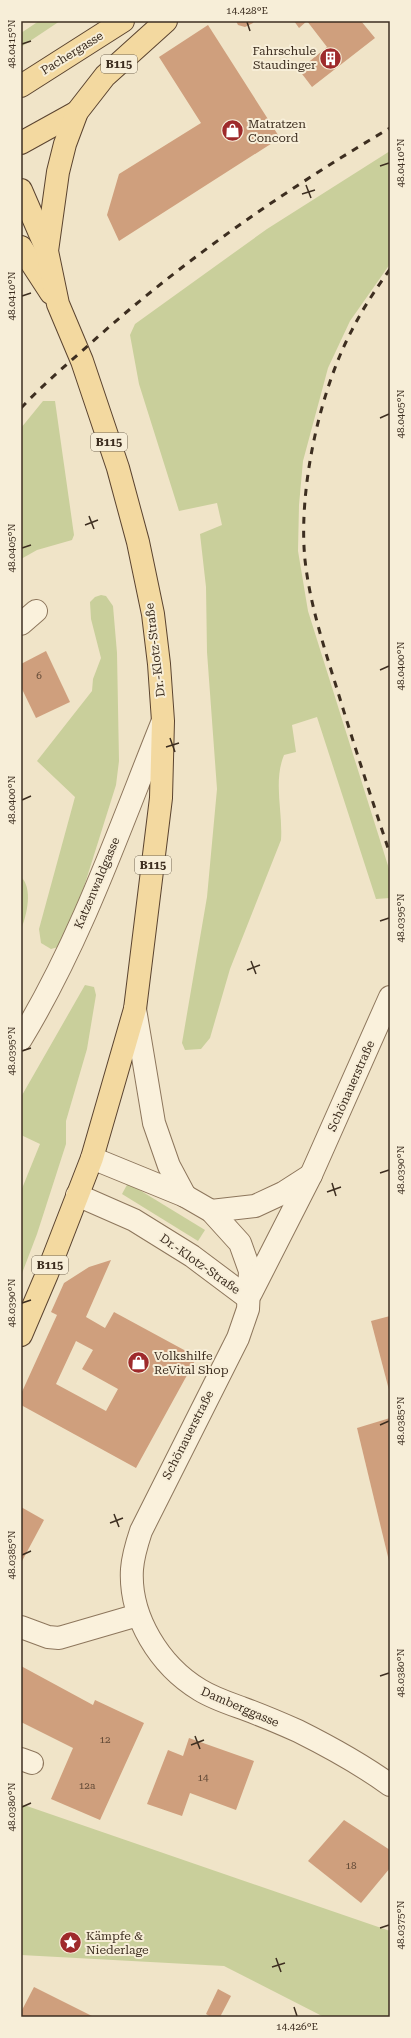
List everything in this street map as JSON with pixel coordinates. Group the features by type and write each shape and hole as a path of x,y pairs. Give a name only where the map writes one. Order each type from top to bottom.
{"main road":[{"name":"Pachergasse","path":"21,86 123,21"},
{"name":"B115","path":"77,112 105,76 166,21"},
{"path":"21,143 77,112"},
{"name":"Dr.-Klotz-Straße","path":"58,304 47,251 58,172 77,112"},
{"path":"21,190 47,251"},
{"name":"Dr.-Klotz-Straße","path":"21,247 58,304 82,361 118,468 138,542 152,614 159,664 163,721 161,798 135,1009 92,1158"},
{"name":"B115","path":"21,1335 47,1274 92,1158"}],"street":[{"name":"Katzenwaldgasse","path":"21,1039 43,1002 64,961 100,879 163,721"},
{"name":"Schönauerstraße","path":"138,1615 133,1592 132,1569 134,1552 141,1531 238,1338 248,1309 248,1298 311,1175 390,997"},
{"name":"Dr.-Klotz-Straße","path":"135,1009 154,1123 169,1166 185,1196"},
{"name":"Dr.-Klotz-Straße","path":"92,1158 185,1196 211,1211 240,1243 250,1271 248,1298"},
{"path":"211,1211 255,1206 283,1193 311,1175"},
{"name":"Dr.-Klotz-Straße","path":"77,1195 140,1224 192,1256 248,1298"},
{"path":"21,1627 48,1637 59,1638 138,1615"},
{"name":"Damberggasse","path":"138,1615 164,1661 183,1678 200,1690 298,1731 342,1754 390,1785"}],"green space":[{"path":"39,21 60,21 21,47 21,33"},
{"path":"390,151 390,264 350,321 328,368 303,461 299,505 298,551 308,611 390,872 390,898 376,899 317,717 292,725 296,752 284,755 279,776 281,840 230,969 210,1038 201,1049 185,1050 182,1043 207,897 217,789 207,652 206,587 200,534 222,525 217,503 179,511 139,384 130,335 135,324 267,229"},
{"path":"43,401 55,401 74,535 72,540 37,550 21,559 21,428"},
{"path":"101,595 106,596 113,606 117,653 119,761 116,785 77,909 58,947 51,949 41,943 39,929 75,797 37,761 92,691 93,679 101,658 91,619 90,602 95,597"},
{"path":"21,877 27,888 28,902 21,929"},
{"path":"85,985 94,987 96,995 87,1049 66,1121 66,1144 37,1234 21,1276 21,1191 40,1144 21,1135 21,1097"},
{"path":"128,1183 205,1230 198,1241 122,1194"},
{"path":"21,1804 390,1931 390,2017 324,2017 224,1966 21,1955"}],"building":[{"path":"236,21 254,21 245,27 238,25"},
{"path":"294,21 307,21 299,28"},
{"name":"Fahrschule Staudinger","path":"307,21 361,21 375,38 312,87 299,70 327,47"},
{"name":"Matratzen Concord","path":"208,25 280,138 119,241 107,215 119,174 201,123 159,57"},
{"path":"46,651 70,702 36,718 21,687 21,664"},
{"name":"Volkshilfe ReVital Shop","path":"111,1260 86,1317 105,1328 114,1312 197,1357 136,1468 21,1405 21,1394 57,1315 51,1312 64,1283 89,1267","holes":["76,1341 93,1350 82,1369 118,1389 106,1411 56,1384"]},
{"path":"390,1316 390,1390 389,1390 371,1321"},
{"path":"390,1418 390,1561 389,1561 357,1428"},
{"path":"21,1507 44,1520 21,1563"},
{"path":"21,1666 93,1705 95,1700 144,1723 100,1820 51,1799 73,1748 21,1722"},
{"path":"189,1738 254,1761 236,1810 190,1793 182,1816 147,1804 168,1750 183,1756"},
{"path":"344,1820 390,1850 390,1868 361,1903 308,1861"},
{"path":"34,1987 94,2017 21,2017 21,2009 22,2010"},
{"path":"218,1989 231,1996 220,2017 211,2017 206,2014"}],"railway":[{"path":"21,408 50,379 117,320 191,260 309,178 390,128"},
{"path":"390,269 356,322 340,355 330,382 321,412 308,473 304,533 307,577 318,626 390,854"}],"place":[{"name":"Fahrschule Staudinger","path":"331,58"},
{"name":"Matratzen Concord","path":"232,131"},
{"name":"Volkshilfe ReVital Shop","path":"139,1363"},
{"name":"Kämpfe & Niederlage","path":"71,1943"}]}
